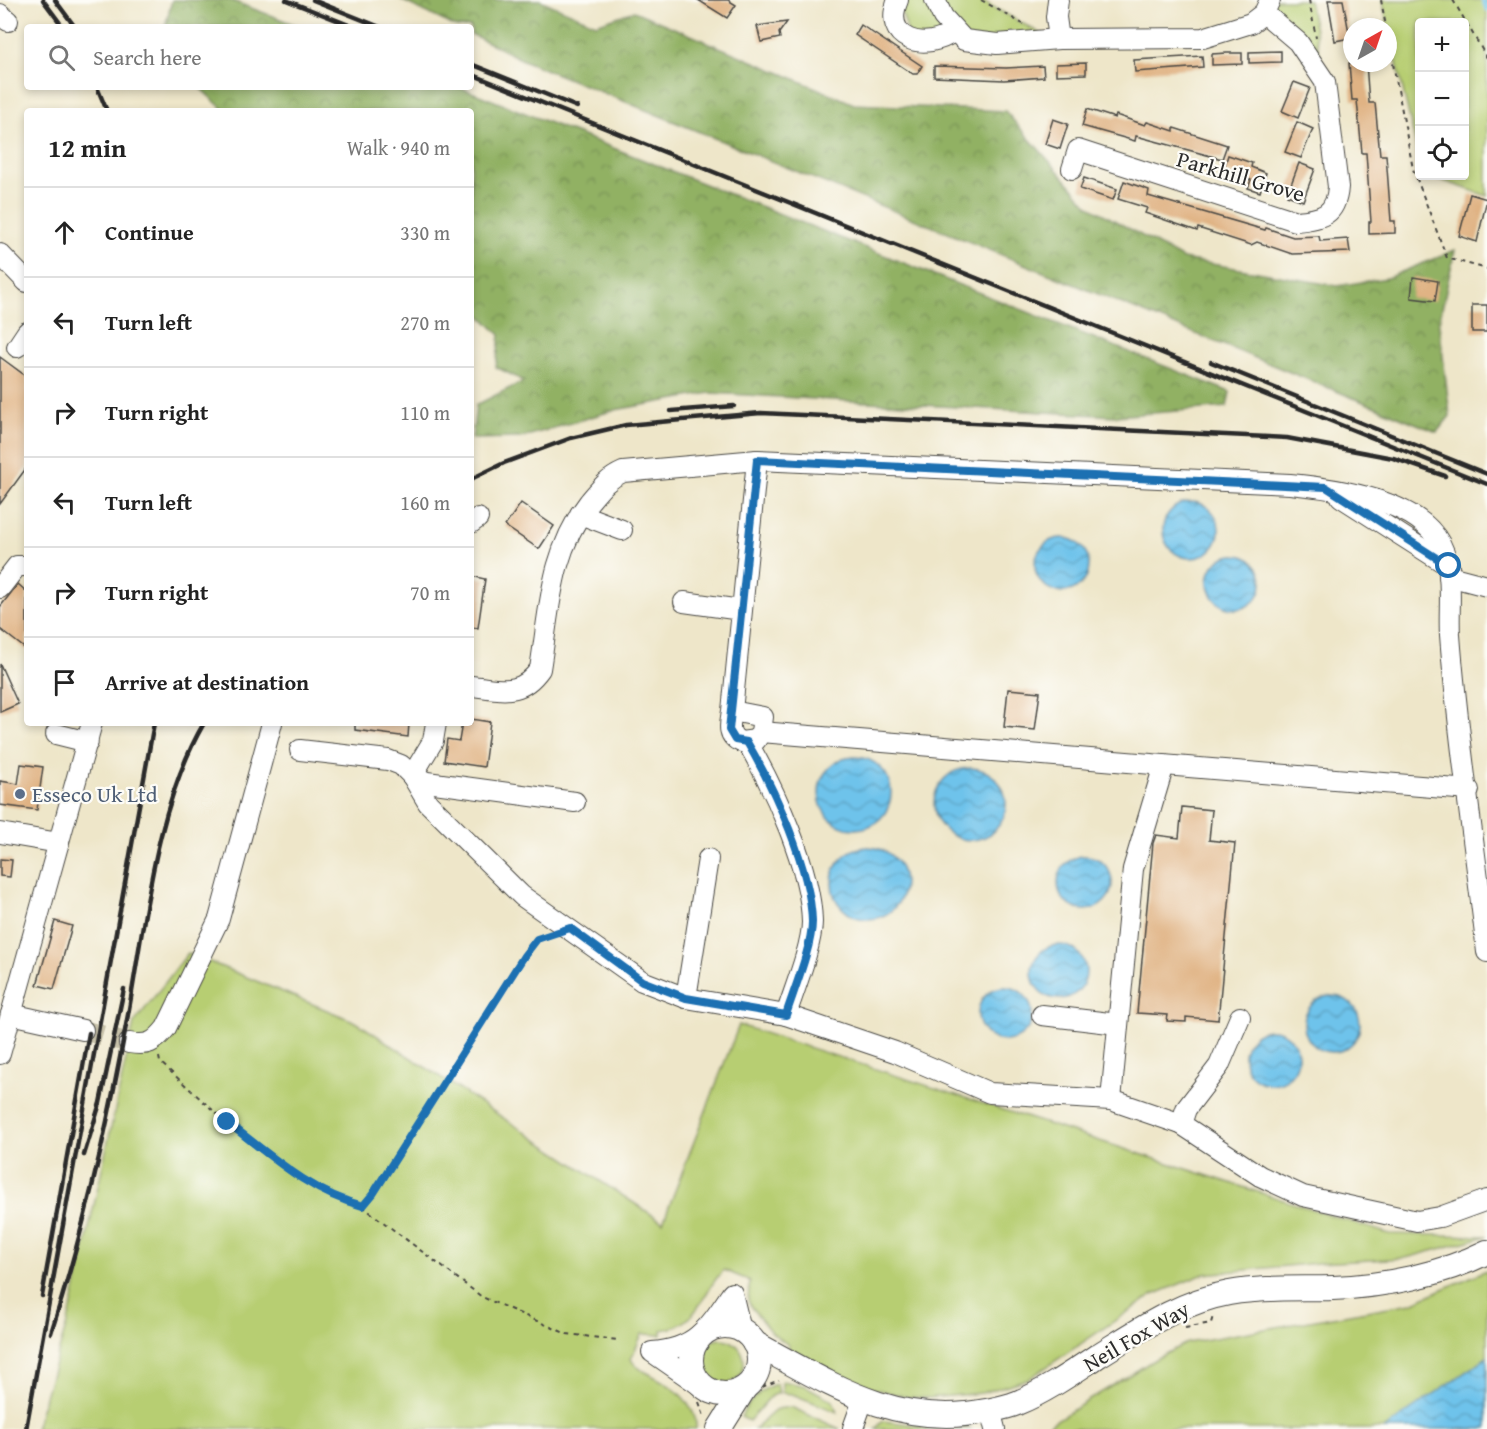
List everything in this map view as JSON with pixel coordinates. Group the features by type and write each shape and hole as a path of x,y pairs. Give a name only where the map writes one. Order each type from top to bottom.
{"main road":[{"name":"Neil Fox Way","path":"700,1336 719,1326 747,1336 790,1373 891,1410 925,1416 992,1420 1159,1317 1185,1305 1229,1293 1358,1286 1399,1279 1449,1267 1487,1252"},
{"path":"700,1336 690,1356 691,1367 709,1409"},
{"path":"747,1336 759,1358 757,1382"},
{"path":"709,1409 721,1395 790,1373"},
{"path":"709,1409 757,1382"}],"street":[{"path":"898,0 895,15 899,30 910,40 922,44 933,43 955,31"},
{"path":"935,0 943,17 964,40 980,44 1056,40 1203,38 1251,23 1267,6"},
{"path":"1056,40 1058,0"},
{"name":"Parkhill Grove","path":"1072,169 1078,150 1296,221 1315,220 1327,214 1337,201 1338,187 1325,82 1298,42 1267,6"},
{"path":"4,264 24,280"},
{"path":"757,460 729,730 732,736 741,742 754,737 1164,765 1469,790"},
{"path":"474,686 519,689 531,682 540,669 557,561 580,514 608,479 623,472 757,460 1326,487 1404,512 1425,524 1440,544 1449,571 1450,634 1487,952"},
{"path":"580,514 622,530"},
{"path":"0,588 17,566 24,566"},
{"path":"1449,571 1487,586"},
{"path":"684,602 741,610"},
{"path":"732,711 764,717 754,737 808,889 812,924 786,1015"},
{"path":"129,1043 144,1046 155,1042 166,1028 219,919 272,726"},
{"path":"412,776 426,756 435,726"},
{"path":"0,1051 9,1004 90,733 56,734"},
{"path":"300,750 388,760 401,765 412,776 428,804 522,896 642,981 686,998 786,1015 895,1052 990,1093 1111,1100 1181,1124 1260,1176 1303,1196 1417,1221 1440,1217 1487,1200"},
{"path":"1111,1100 1133,869 1164,765"},
{"path":"412,776 427,782 575,802"},
{"path":"0,833 59,843"},
{"path":"686,998 708,859"},
{"path":"9,1004 82,1030"},
{"path":"1042,1015 1118,1024"},
{"path":"1181,1124 1186,1109 1219,1066 1240,1017"},
{"path":"709,1409 646,1350 671,1350 700,1336 735,1287 747,1336"},
{"path":"852,1428 862,1400"}],"path":[{"path":"981,0 1056,40"},
{"path":"1381,0 1384,18"},
{"path":"1453,0 1487,58"},
{"path":"1395,72 1413,169 1447,258 1487,269"},
{"path":"363,1206 386,1174 524,956 537,939 570,928"},
{"path":"155,1042 160,1062 227,1122 301,1179 338,1200 363,1206 482,1297 567,1334 617,1340"},
{"path":"1192,1328 1211,1323"},
{"path":"757,1382 790,1373"}],"green space":[{"path":"172,0 230,0 293,24 166,24"},
{"path":"401,0 540,0 596,24 634,11 854,104 1005,111 1089,206 1183,259 1337,286 1387,278 1455,250 1439,322 1450,416 1437,432 525,61 474,36 474,24 450,24"},
{"path":"898,0 981,0 1052,40 910,40"},
{"path":"1270,0 1309,0 1325,82 1283,27"},
{"path":"1382,0 1487,0 1487,196 1441,180 1469,180 1469,18 1415,18 1415,141 1397,64 1397,18 1386,18"},
{"path":"202,90 467,90 1230,392 1227,407 1115,416 710,393 615,410 520,438 474,439 476,405 524,381 496,367 500,335 478,313 474,315 474,108 222,108"},
{"path":"188,953 356,1022 663,1222 739,1025 1389,1234 1487,1236 1406,1258 1318,1263 1204,1274 1153,1295 1030,1378 982,1393 928,1398 907,1397 863,1386 790,1350 788,1345 770,1331 751,1307 748,1300 750,1281 724,1270 716,1278 693,1314 685,1321 675,1327 662,1330 662,1335 642,1334 631,1359 638,1367 683,1397 693,1412 696,1429 35,1429 70,1314 134,1023"},
{"path":"1487,1270 1487,1357 1384,1429 1042,1429 1157,1358 1187,1343 1411,1303"},
{"path":"721,1339 737,1346 744,1362 737,1378 721,1385 705,1378 698,1362 705,1346"},
{"path":"782,1381 806,1386 833,1401 837,1412 792,1394 782,1393"},
{"path":"777,1384 779,1393 771,1396 749,1421 741,1417 756,1396 766,1388"},
{"path":"791,1407 840,1429 754,1429 777,1409"},
{"path":"883,1421 940,1428 966,1426 971,1429 875,1429"}],"water":[{"path":"1191,502 1206,507 1214,515 1219,530 1214,545 1206,553 1191,558 1176,553 1168,545 1163,530 1168,515 1176,507"},
{"path":"1057,538 1067,538 1077,542 1085,550 1089,565 1085,580 1077,588 1067,592 1057,592 1047,588 1039,580 1035,570 1035,560 1039,550 1047,542"},
{"path":"1230,555 1240,555 1250,559 1258,567 1262,582 1258,597 1250,605 1240,609 1230,609 1220,605 1212,597 1208,587 1208,577 1212,567 1220,559"},
{"path":"855,757 875,763 885,773 891,793 885,813 875,823 855,829 835,823 825,813 819,793 825,773 835,763"},
{"path":"970,768 990,774 1000,784 1006,804 1000,824 990,834 970,840 950,834 940,824 934,804 940,784 950,774"},
{"path":"868,847 888,853 898,863 904,883 898,903 888,913 868,919 848,913 838,903 832,883 838,863 848,853"},
{"path":"1080,856 1090,856 1100,860 1108,868 1112,883 1108,898 1100,906 1090,910 1080,910 1070,906 1062,898 1058,888 1058,878 1062,868 1070,860"},
{"path":"1054,945 1064,945 1074,949 1082,957 1086,972 1082,987 1074,995 1064,999 1054,999 1044,995 1036,987 1032,977 1032,967 1036,957 1044,949"},
{"path":"1000,987 1010,987 1020,991 1028,999 1032,1014 1028,1029 1020,1037 1010,1041 1000,1041 990,1037 982,1029 978,1019 978,1009 982,999 990,991"},
{"path":"1332,996 1347,1001 1355,1009 1360,1024 1355,1039 1347,1047 1332,1052 1317,1047 1309,1039 1304,1024 1309,1009 1317,1001"},
{"path":"1266,1030 1276,1030 1286,1034 1294,1042 1298,1057 1294,1072 1286,1080 1276,1084 1266,1084 1256,1080 1248,1072 1244,1062 1244,1052 1248,1042 1256,1034"},
{"path":"1487,1357 1487,1429 1384,1429"}],"building":[{"path":"698,0 728,0 736,5 727,18"},
{"path":"1328,0 1343,0 1346,18 1343,18 1343,39 1335,41"},
{"path":"787,22 779,33 780,38 761,42 757,26"},
{"path":"861,25 922,66 917,74 913,74 855,35"},
{"path":"1281,51 1281,62 1249,63 1249,52"},
{"path":"1242,53 1242,64 1212,65 1212,54"},
{"path":"1202,56 1203,67 1135,72 1134,60"},
{"path":"1086,63 1086,74 1056,75 1056,64"},
{"path":"934,66 1006,68 1043,66 1044,77 1004,80 934,77"},
{"path":"1350,72 1367,72 1369,103 1375,103 1380,155 1386,155 1391,221 1395,221 1395,233 1369,234 1369,222 1371,222 1366,153 1362,153 1357,100 1352,100"},
{"path":"1294,82 1310,88 1298,118 1282,111"},
{"path":"1087,109 1115,118 1116,115 1145,125 1147,122 1174,131 1174,128 1227,145 1222,159 1136,136 1135,141 1082,126"},
{"path":"1053,119 1068,124 1060,149 1045,144"},
{"path":"1297,122 1313,129 1301,158 1285,152"},
{"path":"1228,155 1252,163 1251,167 1266,173 1260,192 1248,188 1251,180 1223,171"},
{"path":"1299,163 1315,169 1303,201 1287,195"},
{"path":"1084,178 1117,189 1113,200 1080,189"},
{"path":"1124,181 1149,190 1148,196 1265,230 1266,228 1293,237 1319,236 1320,241 1348,239 1350,252 1292,254 1257,242 1251,245 1198,228 1197,231 1145,213 1147,208 1118,199"},
{"path":"1470,194 1487,199 1477,242 1459,236"},
{"path":"1413,277 1438,281 1435,301 1411,298"},
{"path":"1472,305 1487,305 1487,332 1472,332"},
{"path":"0,357 24,375 24,471 0,504"},
{"path":"521,503 554,526 539,549 505,526"},
{"path":"474,577 485,579 478,628 474,627"},
{"path":"18,584 24,589 24,648 0,629 0,607"},
{"path":"0,664 18,704 0,712"},
{"path":"1008,689 1040,692 1035,730 1004,727"},
{"path":"474,719 490,722 484,767 444,761 447,739 459,741 462,726 474,726"},
{"path":"355,726 409,726 408,737 355,730"},
{"name":"Esseco Uk Ltd","path":"21,764 43,767 37,810 0,805 0,781 18,784"},
{"path":"1182,807 1212,810 1209,840 1235,843 1218,1020 1186,1017 1186,1022 1167,1021 1168,1015 1137,1013 1153,843 1156,835 1179,838"},
{"path":"0,859 12,860 10,877 0,876"},
{"path":"55,921 72,926 54,989 37,985"}],"waterway":[{"path":"1483,0 1487,9"}],"tunnel":[{"path":"83,1030 129,1043"}],"railway":[{"path":"43,0 61,24"},
{"path":"55,0 73,24"},
{"path":"286,0 346,24"},
{"path":"313,0 373,24"},
{"path":"474,65 577,107"},
{"path":"474,75 1487,484"},
{"path":"98,90 106,108"},
{"path":"1211,362 1487,474"},
{"path":"671,411 734,406"},
{"path":"474,478 504,463 571,438 626,425 761,413 1287,438 1393,458 1445,476"},
{"path":"26,1429 153,726"},
{"path":"51,1333 85,1217 112,1099 162,829 173,792 202,726"},
{"path":"84,1155 100,1103 124,989"},
{"path":"42,1296 89,1033"}],"place":[{"name":"Esseco Uk Ltd","path":"20,794"}],"route":[{"path":"227,1122 301,1179 338,1200 363,1206 373,1194 524,956 537,939 570,928 642,981 686,998 786,1015 812,924 808,889 772,786 747,742 735,740 729,730 757,460 1326,487 1449,566"}]}
